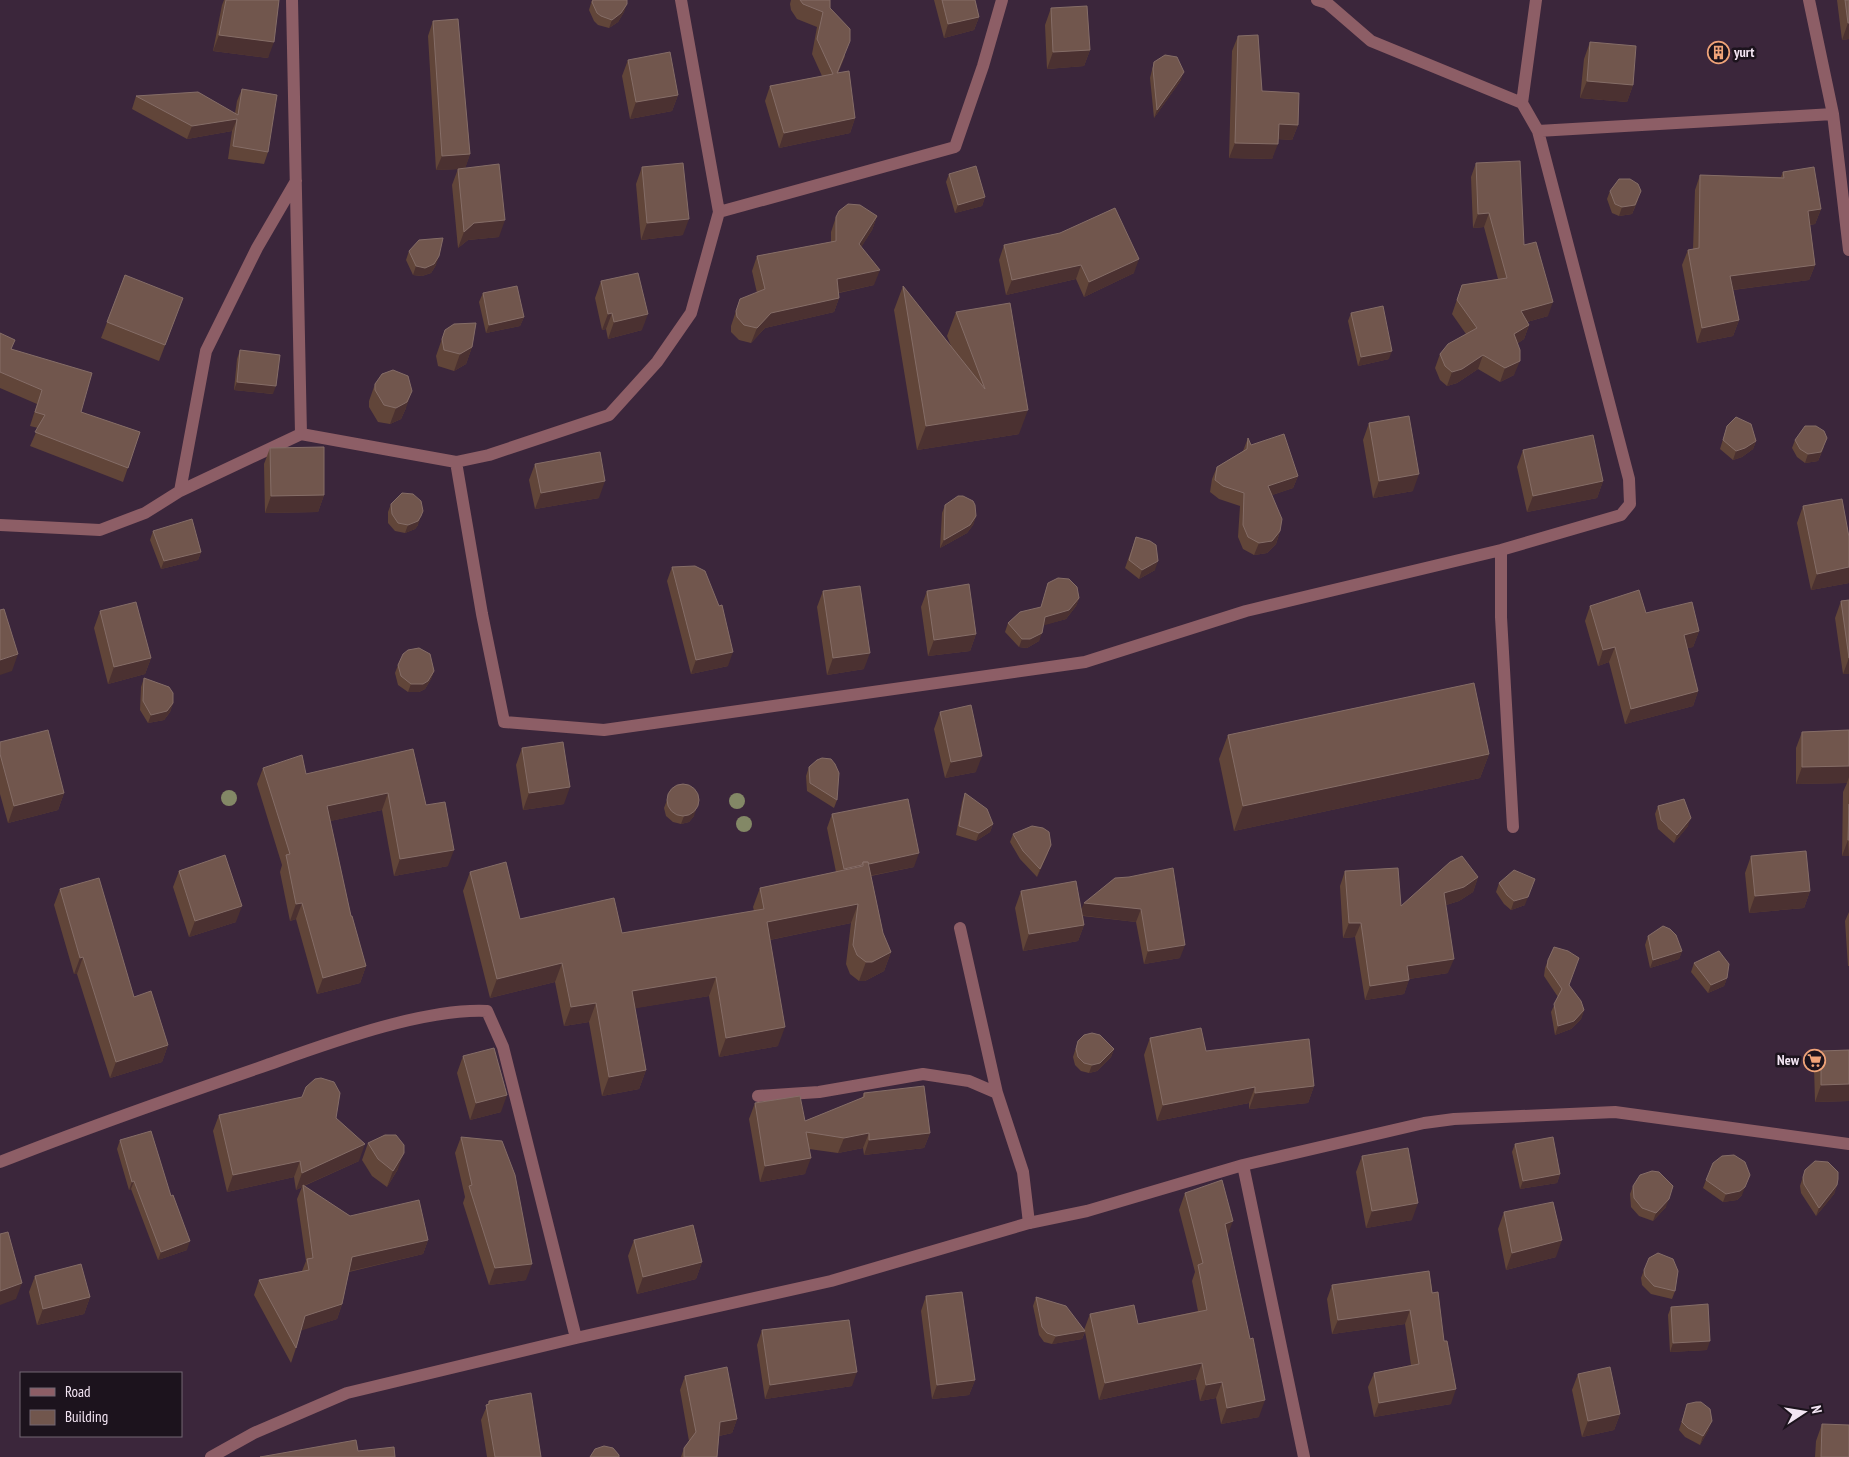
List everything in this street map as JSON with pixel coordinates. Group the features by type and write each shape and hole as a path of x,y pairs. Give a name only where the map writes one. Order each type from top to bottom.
{"street":[{"path":"292,0 301,434"},
{"path":"0,525 100,530 145,513 180,491 301,434 456,462 490,456 609,415 657,362 691,313 719,212 681,0"},
{"path":"719,212 955,147 983,66 1002,0"},
{"path":"1317,0 1327,3 1371,41 1522,103"},
{"path":"456,462 482,614 504,722 604,730 1085,662 1246,611 1501,550 1621,515 1630,504 1629,479 1538,132 1522,103 1536,0"},
{"path":"1809,0 1833,114 1849,250"},
{"path":"1538,132 1833,114"},
{"path":"180,491 206,351 257,248 296,181"},
{"path":"1501,550 1501,617 1513,827"},
{"path":"960,928 996,1093 1023,1172 1029,1223"},
{"path":"0,1162 90,1126 314,1049 398,1024 462,1010 486,1011 503,1048 576,1338"},
{"path":"758,1096 819,1092 923,1074 970,1081 996,1093"},
{"path":"211,1457 254,1433 347,1393 576,1338 831,1281 1029,1223 1087,1211 1243,1165 1424,1123 1454,1119 1615,1112 1849,1144"},
{"path":"1243,1165 1304,1457"}],"building":[{"path":"226,0 279,0 274,42 219,35"},
{"path":"593,0 627,0 627,4 621,13 612,20 597,13 592,2"},
{"path":"800,0 830,0 830,8 850,29 850,41 837,73 849,71 855,118 784,133 770,86 833,74 817,39 823,12 803,4"},
{"path":"942,0 975,0 979,17 948,24"},
{"path":"1845,0 1849,0 1849,23 1848,23"},
{"path":"1087,6 1090,50 1053,52 1051,8"},
{"path":"458,19 470,154 442,156 433,21"},
{"path":"1258,35 1262,91 1299,93 1298,125 1279,124 1278,144 1235,143 1238,36"},
{"path":"1590,42 1636,46 1633,85 1587,81"},
{"path":"670,52 678,95 636,102 628,60"},
{"path":"1165,55 1177,57 1184,72 1157,110 1154,62"},
{"path":"242,89 277,95 268,152 233,146 237,119 192,126 136,96 198,92 238,115"},
{"path":"1520,161 1524,245 1536,242 1553,302 1521,311 1529,325 1514,334 1520,350 1520,361 1505,368 1483,355 1462,369 1452,372 1445,366 1440,354 1448,344 1477,328 1457,300 1462,285 1507,278 1489,213 1478,214 1476,163"},
{"path":"683,163 689,219 647,223 642,167"},
{"path":"499,164 505,220 474,223 464,232 458,169"},
{"path":"976,166 985,197 958,205 949,174"},
{"path":"1814,167 1821,209 1808,211 1815,265 1730,276 1739,320 1702,328 1688,250 1699,248 1700,175 1784,178 1783,172"},
{"path":"1619,179 1630,179 1638,184 1641,191 1635,205 1622,207 1615,204 1610,191"},
{"path":"848,204 860,205 877,216 859,244 880,270 837,279 839,298 771,313 757,328 744,325 737,317 736,311 740,299 765,289 757,256 836,241 836,217 839,211"},
{"path":"1115,208 1139,259 1089,282 1081,265 1012,280 1004,245 1060,233"},
{"path":"443,238 439,256 434,264 425,268 416,266 409,251 419,240"},
{"path":"638,273 648,314 614,322 612,313 608,314 601,281"},
{"path":"125,275 183,298 165,345 107,322"},
{"path":"517,286 524,317 489,325 483,293"},
{"path":"903,286 985,389 956,312 1010,303 1028,410 926,426"},
{"path":"1383,306 1392,351 1361,357 1351,313"},
{"path":"476,323 472,347 460,354 444,350 442,339 445,330 454,324"},
{"path":"0,333 15,340 11,349 92,373 81,412 140,432 128,468 35,432 45,415 35,412 42,390 0,372"},
{"path":"240,350 280,355 276,386 237,382"},
{"path":"393,370 408,376 412,391 407,402 396,408 384,405 375,390 375,384 382,374"},
{"path":"1409,416 1419,474 1379,481 1369,423"},
{"path":"1736,417 1751,424 1756,441 1736,451 1723,440 1727,426"},
{"path":"1805,426 1816,426 1824,431 1827,438 1821,452 1808,454 1800,449 1795,440"},
{"path":"1284,434 1298,476 1268,486 1282,519 1280,531 1272,541 1259,543 1248,537 1243,525 1244,493 1223,486 1215,480 1217,467 1247,449 1248,438 1251,445"},
{"path":"1593,435 1603,481 1533,496 1523,450"},
{"path":"324,447 324,495 271,496 270,448"},
{"path":"600,452 605,481 541,493 535,464"},
{"path":"402,493 413,494 421,501 423,511 418,521 408,525 398,523 392,514 391,504"},
{"path":"958,496 963,496 973,501 976,516 970,525 944,540 945,505"},
{"path":"1842,499 1849,537 1849,567 1817,574 1803,506"},
{"path":"192,519 201,552 164,561 153,531"},
{"path":"1136,537 1156,545 1158,561 1142,570 1129,560"},
{"path":"695,566 705,571 719,606 722,605 733,652 696,660 672,567"},
{"path":"1058,578 1069,579 1077,587 1079,598 1069,610 1045,617 1042,633 1030,639 1022,639 1008,623 1020,612 1041,607 1048,583"},
{"path":"969,584 976,634 934,640 927,591"},
{"path":"860,586 870,653 833,658 823,591"},
{"path":"1639,590 1646,613 1692,602 1699,631 1684,635 1698,691 1631,709 1615,647 1603,650 1590,606"},
{"path":"1849,600 1849,658 1841,601"},
{"path":"136,602 151,658 114,667 100,611"},
{"path":"4,609 18,654 0,660 0,610"},
{"path":"419,648 430,654 434,671 428,681 423,684 411,684 401,676 398,665 403,654 408,650"},
{"path":"144,678 169,687 173,693 173,703 167,711 151,715 143,701"},
{"path":"1474,683 1489,754 1243,806 1228,735"},
{"path":"971,705 982,756 951,762 940,712"},
{"path":"48,730 64,793 14,806 0,754 0,742"},
{"path":"1849,730 1849,766 1802,767 1802,732"},
{"path":"563,742 570,787 529,793 522,748"},
{"path":"413,749 426,805 445,802 454,850 400,859 388,793 327,806 351,916 366,966 323,978 302,903 296,904 286,855 290,854 263,768 302,755 306,774"},
{"path":"822,758 831,759 839,773 837,800 810,783 809,767"},
{"path":"683,784 694,789 699,800 694,811 683,816 672,811 667,800 672,789"},
{"path":"965,793 987,809 993,824 979,833 959,826"},
{"path":"908,799 919,853 869,864 868,862 863,862 862,865 844,869 832,814"},
{"path":"1684,799 1691,818 1677,835 1661,820 1658,806"},
{"path":"1849,804 1849,840 1848,840"},
{"path":"1032,826 1043,828 1049,832 1051,845 1040,869 1023,851 1013,834"},
{"path":"1806,851 1810,891 1755,896 1751,856"},
{"path":"225,855 242,906 195,921 179,871"},
{"path":"1462,856 1478,877 1464,887 1444,893 1454,959 1407,966 1409,980 1370,986 1361,923 1349,923 1345,871 1398,868 1401,906 1450,862"},
{"path":"506,862 520,919 614,898 622,933 764,909 760,888 863,866 863,862 868,862 883,933 891,952 872,962 866,962 857,955 853,945 858,904 767,922 785,1027 726,1038 716,977 632,991 646,1070 609,1077 596,1003 571,1007 562,963 497,979 470,872"},
{"path":"1173,868 1185,945 1148,951 1141,909 1084,903 1115,878"},
{"path":"1514,870 1535,879 1528,897 1514,901 1507,895 1499,883"},
{"path":"99,878 134,997 151,991 168,1045 116,1062 83,957 80,958 60,889"},
{"path":"1076,881 1084,925 1029,934 1021,891"},
{"path":"1663,926 1670,929 1676,935 1682,951 1653,960 1648,936"},
{"path":"1554,947 1568,951 1579,958 1569,985 1581,1001 1584,1010 1574,1021 1558,1026 1554,1004 1562,989 1547,967"},
{"path":"1719,951 1729,964 1727,978 1711,985 1694,963"},
{"path":"1201,1028 1206,1051 1309,1039 1314,1086 1255,1093 1255,1087 1163,1105 1150,1038"},
{"path":"1092,1033 1100,1035 1114,1049 1100,1063 1092,1065 1084,1063 1078,1057 1076,1049 1078,1041 1084,1035"},
{"path":"494,1048 507,1095 476,1103 463,1056"},
{"path":"1849,1050 1849,1084 1821,1085 1821,1051"},
{"path":"321,1078 334,1082 340,1093 336,1118 365,1144 302,1173 300,1161 233,1175 219,1115 302,1097 306,1087 315,1079"},
{"path":"924,1086 930,1133 869,1140 869,1133 844,1138 806,1132 811,1158 765,1166 755,1103 800,1096 805,1121 864,1097 864,1093"},
{"path":"151,1131 171,1196 173,1195 190,1241 161,1252 134,1181 132,1182 120,1140"},
{"path":"385,1135 396,1135 404,1145 404,1153 393,1171 378,1159 368,1143"},
{"path":"461,1137 502,1141 515,1175 532,1264 495,1268 469,1186 472,1185"},
{"path":"1553,1137 1560,1174 1523,1181 1515,1144"},
{"path":"1408,1148 1418,1203 1372,1211 1362,1156"},
{"path":"1734,1155 1745,1162 1750,1175 1745,1187 1740,1191 1726,1194 1706,1180 1713,1163 1722,1156"},
{"path":"1815,1161 1828,1162 1838,1172 1837,1185 1819,1208 1804,1184 1803,1177 1805,1170"},
{"path":"1652,1171 1659,1172 1673,1186 1669,1199 1656,1213 1642,1208 1634,1198 1633,1186 1640,1175"},
{"path":"1222,1180 1233,1221 1225,1224 1250,1339 1253,1338 1265,1400 1227,1408 1222,1382 1206,1385 1202,1363 1105,1383 1090,1314 1134,1305 1138,1324 1207,1310 1198,1265 1203,1263 1185,1193"},
{"path":"303,1185 350,1216 419,1200 428,1240 352,1257 342,1304 305,1316 296,1348 259,1280 309,1270 307,1259 313,1258"},
{"path":"1553,1202 1562,1240 1512,1253 1504,1212"},
{"path":"693,1225 702,1262 643,1277 634,1240"},
{"path":"8,1232 22,1283 0,1291 0,1234"},
{"path":"1658,1253 1673,1259 1678,1271 1675,1291 1654,1286 1645,1276 1644,1270 1649,1258"},
{"path":"81,1264 90,1297 43,1309 35,1276"},
{"path":"1429,1271 1432,1293 1438,1292 1444,1341 1447,1341 1456,1389 1379,1403 1374,1373 1419,1364 1410,1310 1338,1320 1332,1285"},
{"path":"962,1292 975,1380 937,1385 926,1296"},
{"path":"1036,1297 1066,1306 1085,1331 1056,1336 1047,1333 1042,1327"},
{"path":"1708,1304 1710,1341 1673,1343 1671,1307"},
{"path":"849,1320 857,1372 770,1385 762,1330"},
{"path":"727,1367 737,1419 720,1422 717,1457 684,1457 684,1448 696,1432 685,1376"},
{"path":"1610,1367 1620,1414 1588,1421 1578,1374"},
{"path":"531,1393 541,1457 495,1457 486,1405 489,1404 489,1401"},
{"path":"1701,1402 1710,1409 1712,1421 1703,1436 1688,1428 1682,1422 1687,1404"},
{"path":"1822,1424 1849,1425 1849,1457 1821,1457"},
{"path":"356,1440 358,1451 394,1447 395,1457 260,1457"},
{"path":"604,1446 613,1448 619,1457 590,1457 595,1449"}],"place":[{"name":"yurt","path":"1718,52"},
{"name":"New","path":"1815,1060"}]}
